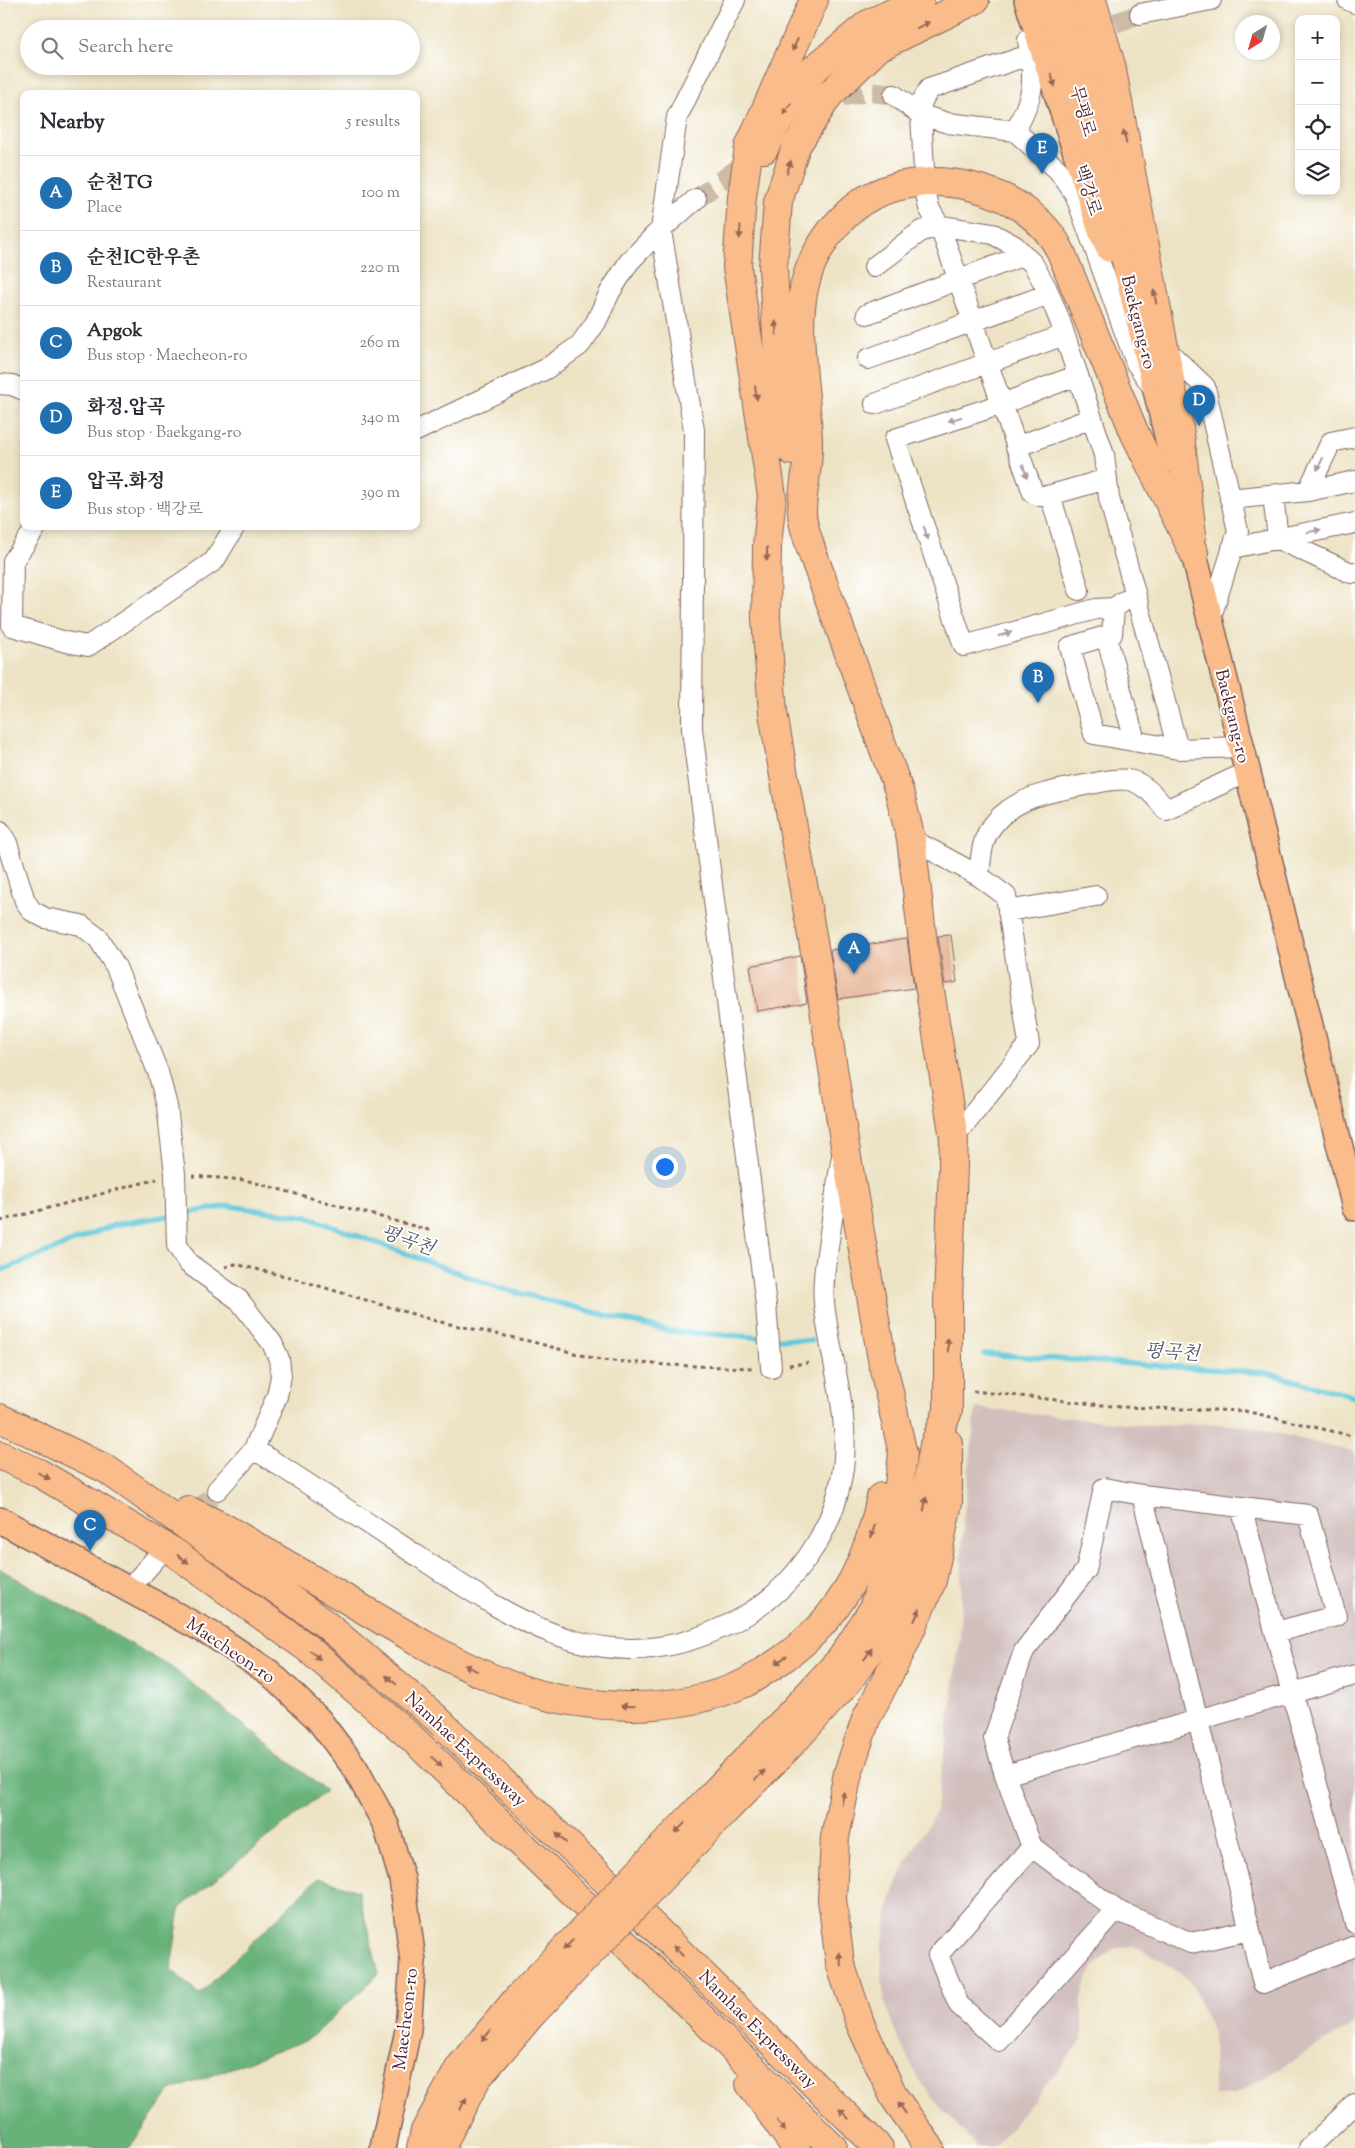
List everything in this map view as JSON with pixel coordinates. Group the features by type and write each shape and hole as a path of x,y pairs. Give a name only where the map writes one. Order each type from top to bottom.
{"highway":[{"path":"421,2148 426,2131 460,2067 525,2006 720,1801 780,1725 841,1659 873,1609 890,1554 904,1454 883,1365 844,1140 818,970 773,713 766,618 767,546 772,496 737,267 742,196 749,147 814,0"},
{"path":"742,196 774,128 813,70 874,35 920,0"},
{"path":"930,2148 894,2097 860,2023 840,1963 832,1899 835,1837 848,1773 866,1719 903,1647 932,1581 948,1503 948,1301 954,1138 925,960 911,839 899,791 811,549 802,515 778,355 773,267 778,202 796,146 829,95 874,35 975,0"},
{"path":"1092,0 1111,65 1179,427 1194,552"},
{"name":"무평로","path":"1036,3 1114,222"},
{"path":"802,515 808,448 800,318 805,286 818,251 842,219 862,202 888,190 911,184 949,183 971,186 996,194 1016,204 1039,222 1055,240 1135,434 1194,552"},
{"path":"720,1801 794,1742 850,1679 889,1623 915,1557 934,1445 948,1411"},
{"path":"106,1469 223,1527 444,1655 493,1679 546,1696 596,1704 648,1706 700,1698 745,1683 786,1657 823,1624 852,1583 874,1532 885,1480 894,1414"},
{"name":"Namhae Expressway","path":"0,1418 106,1469 324,1623 436,1718 654,1927 879,2148"},
{"name":"Namhae Expressway","path":"0,1455 39,1473 172,1551 306,1647 413,1740 700,2016 833,2148"},
{"path":"443,2148 445,2139 477,2078 525,2006"},
{"path":"700,2016 796,2148"}],"main road":[{"name":"백강로","path":"1073,0 1103,120 1114,222"},
{"name":"백강로","path":"1036,3 1101,230 1139,320"},
{"name":"Baekgang-ro","path":"1114,222 1158,394 1210,620 1355,1208"},
{"name":"Maecheon-ro","path":"0,1520 130,1588 213,1635 270,1673 318,1719 355,1768 386,1825 402,1879 413,1961 408,2030 383,2148"}],"street":[{"path":"735,0 677,117 661,230 694,430 692,729 766,1306 771,1368"},
{"path":"1140,14 1211,0"},
{"path":"1348,0 1355,3"},
{"path":"1015,131 1029,104 1032,88 1032,64 1026,29 1036,3"},
{"path":"924,170 921,103 928,90 1020,58"},
{"path":"894,95 921,115 948,123 1015,131 1058,170 1074,194 1136,363 1158,394"},
{"path":"926,195 929,208 940,227 1033,493 1040,496 1050,495 1107,479"},
{"path":"420,429 546,368 580,345 596,322 610,292 629,262 696,199"},
{"path":"874,267 921,230 940,227 993,234 1015,246 1033,264 1049,294 1104,455 1109,498 1178,749"},
{"path":"867,314 1024,255"},
{"path":"868,358 1049,294"},
{"path":"1139,320 1164,349 1205,387 1238,531 1210,620"},
{"path":"875,404 1064,335"},
{"path":"1078,375 1002,404 895,439 964,646 1096,609 1114,608 1135,592"},
{"path":"0,384 12,385 20,388"},
{"path":"1016,446 1092,418"},
{"path":"1308,491 1331,442 1355,436"},
{"path":"1230,499 1308,491 1355,481"},
{"path":"1050,495 1079,590"},
{"path":"1273,495 1278,539"},
{"path":"1232,548 1355,523"},
{"path":"34,530 13,562 4,630 88,646 214,560 233,530"},
{"path":"1278,539 1351,573 1355,572"},
{"path":"1114,608 1112,634 1070,647 1094,734 1178,749 1241,747"},
{"path":"1106,636 1134,741"},
{"path":"979,876 984,840 992,826 1003,813 1023,801 1048,792 1113,780 1130,780 1144,788 1166,810 1247,772"},
{"path":"0,831 7,843 26,902 32,911 45,918 81,925 98,938 116,967 158,1072 168,1106 175,1180 178,1245 188,1263 239,1300 272,1342 279,1359 281,1376 277,1396 254,1448 217,1490"},
{"path":"911,839 979,876 1006,896 1029,1044 954,1138"},
{"path":"1008,911 1096,896"},
{"path":"254,1448 487,1602 545,1632 592,1645 629,1649 663,1647 697,1638 720,1628 758,1608 795,1574 826,1524 835,1503 842,1478 844,1460 842,1417 824,1301 824,1275 844,1140"},
{"path":"1250,1930 1191,1943 1116,1910 1032,1847 1005,1775 994,1738 1024,1650 1086,1570 1104,1488 1142,1495 1308,1515 1336,1616 1276,1632"},
{"path":"1142,1495 1263,1983 1355,1946"},
{"path":"1241,1507 1355,1923"},
{"path":"130,1588 157,1557"},
{"path":"1005,1775 1355,1675"},
{"path":"1032,1847 938,1955 959,2005 1000,2041 1116,1910"},
{"path":"1309,2148 1355,2104"}],"path":[{"path":"0,1221 175,1180 245,1180 432,1231"},
{"path":"205,1274 235,1264 289,1277 436,1321 533,1342 600,1360 667,1365 771,1368 808,1363"},
{"path":"973,1391 1121,1407 1246,1411 1353,1436"}],"shaded area":[{"path":"976,1408 1154,1426 1210,1423 1251,1427 1355,1452 1355,2023 1233,2096 1214,2096 1213,2036 1193,1986 1181,1973 1148,1953 1131,1946 1113,1949 1095,1965 1082,1994 1082,2040 994,2148 978,2148 942,2109 918,2079 887,2010 881,1979 882,1947 891,1900 905,1864 936,1811 960,1639 963,1522"}],"green space":[{"path":"0,1569 171,1667 326,1791 180,1908 171,1969 199,1995 318,1878 358,1891 379,1974 309,2039 170,2091 129,2148 0,2148"}],"building":[{"path":"951,935 957,982 945,984 938,936"},
{"path":"907,939 914,988 838,999 830,950"},
{"path":"800,956 807,1003 757,1011 750,966"}],"waterway":[{"name":"평곡천","path":"0,1271 114,1225 229,1206 307,1217 499,1288 668,1331 811,1341"},
{"name":"평곡천","path":"984,1354 1267,1373 1355,1397"}],"tunnel":[{"path":"1087,33 1140,14"},
{"path":"696,199 837,97 869,92 894,95"},
{"path":"157,1557 217,1490"}],"place":[{"name":"압곡.화정","path":"1042,174"},
{"name":"화정.압곡","path":"1199,426"},
{"name":"순천IC한우촌","path":"1038,703"},
{"name":"순천TG","path":"854,974"},
{"name":"Apgok","path":"90,1551"}]}
